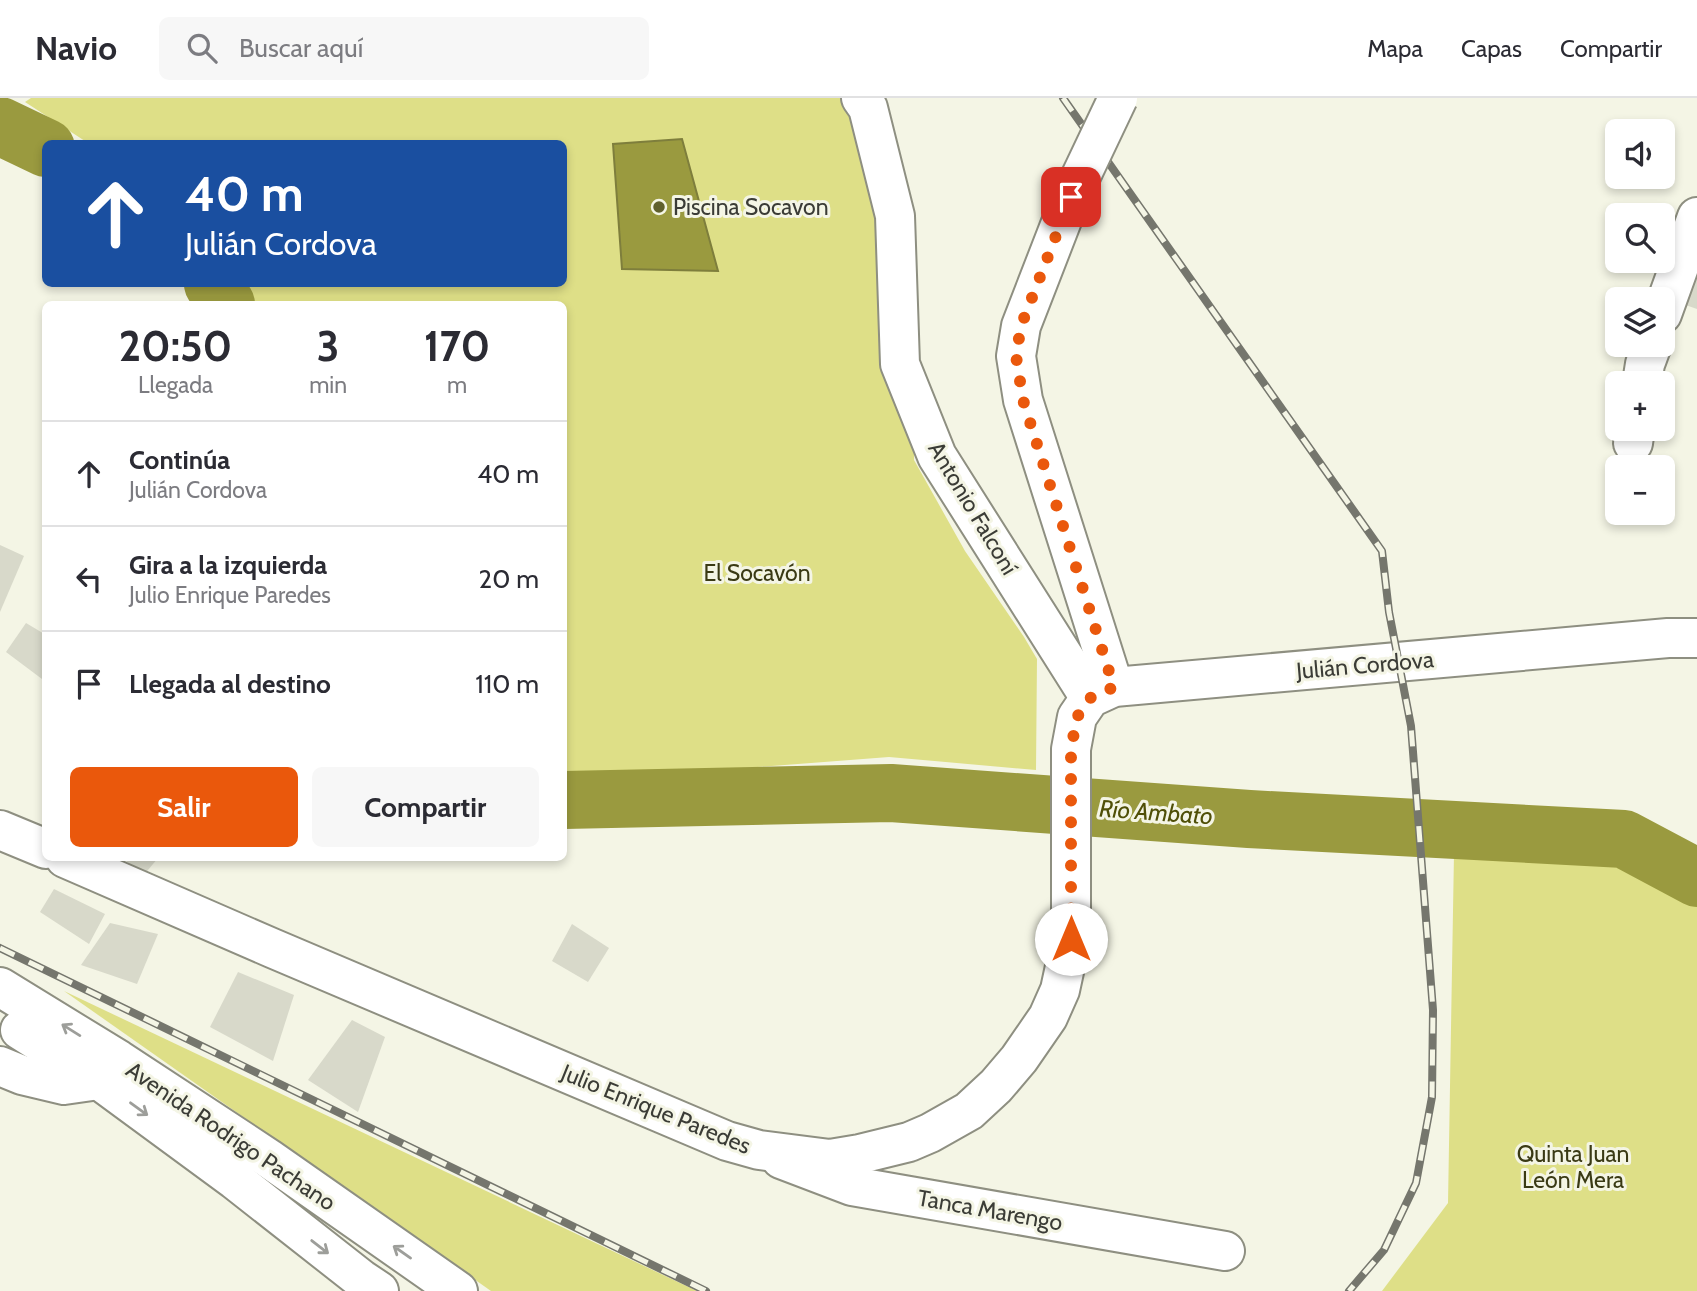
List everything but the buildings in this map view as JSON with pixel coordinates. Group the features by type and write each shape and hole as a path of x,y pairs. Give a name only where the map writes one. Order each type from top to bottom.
{"main road":[{"name":"Antonio Falconí","path":"861,98 867,108 895,216 900,364 937,456 1102,693"},
{"path":"1102,693 1023,400 1016,356 1021,326 1071,197 1118,98"},
{"path":"1672,287 1697,216"},
{"name":"Julián Cordova","path":"1102,693 1687,646"},
{"name":"Julio Enrique Paredes","path":"72,861 727,1142 759,1150 831,1159 909,1142 969,1111 996,1086 1019,1059 1048,1017 1060,990 1071,939 1071,749 1077,717 1102,693"},
{"path":"0,830 42,847"},
{"name":"Avenida Rodrigo Pachano","path":"0,987 109,1070 235,1180 379,1291"},
{"name":"Avenida Rodrigo Pachano","path":"0,1018 109,1070 268,1158 458,1291"},
{"path":"0,1066 22,1075 64,1085 109,1070"},
{"name":"Tanca Marengo","path":"759,1150 852,1186 1225,1251"}],"green space":[{"name":"El Socavón","path":"31,98 853,98 915,368 914,460 965,551 1037,659 1036,770 889,757 567,782 567,301 235,301 226,287 567,287 567,140 83,140 25,102"},
{"name":"Quinta Juan León Mera","path":"1454,853 1626,862 1697,901 1697,1291 1382,1291 1448,1203"},
{"path":"64,991 697,1291 491,1291"}],"shaded area":[{"name":"Piscina Socavon","path":"682,139 718,271 622,269 613,144"}],"waterway":[{"name":"Río Ambato","path":"0,126 42,146"},
{"name":"Río Ambato","path":"215,287 224,301"},
{"name":"Río Ambato","path":"567,800 891,793 1249,819 1624,839 1697,878"}],"railway":[{"path":"1063,98 1382,551 1389,612 1411,726 1433,1010 1432,1097 1416,1183 1384,1250 1349,1291"},
{"path":"0,948 706,1291"}],"place":[{"name":"Piscina Socavon","path":"659,207"}],"route":[{"path":"1071,197 1021,326 1016,356 1023,400 1114,687 1090,698 1077,717 1071,749 1071,939"}]}
